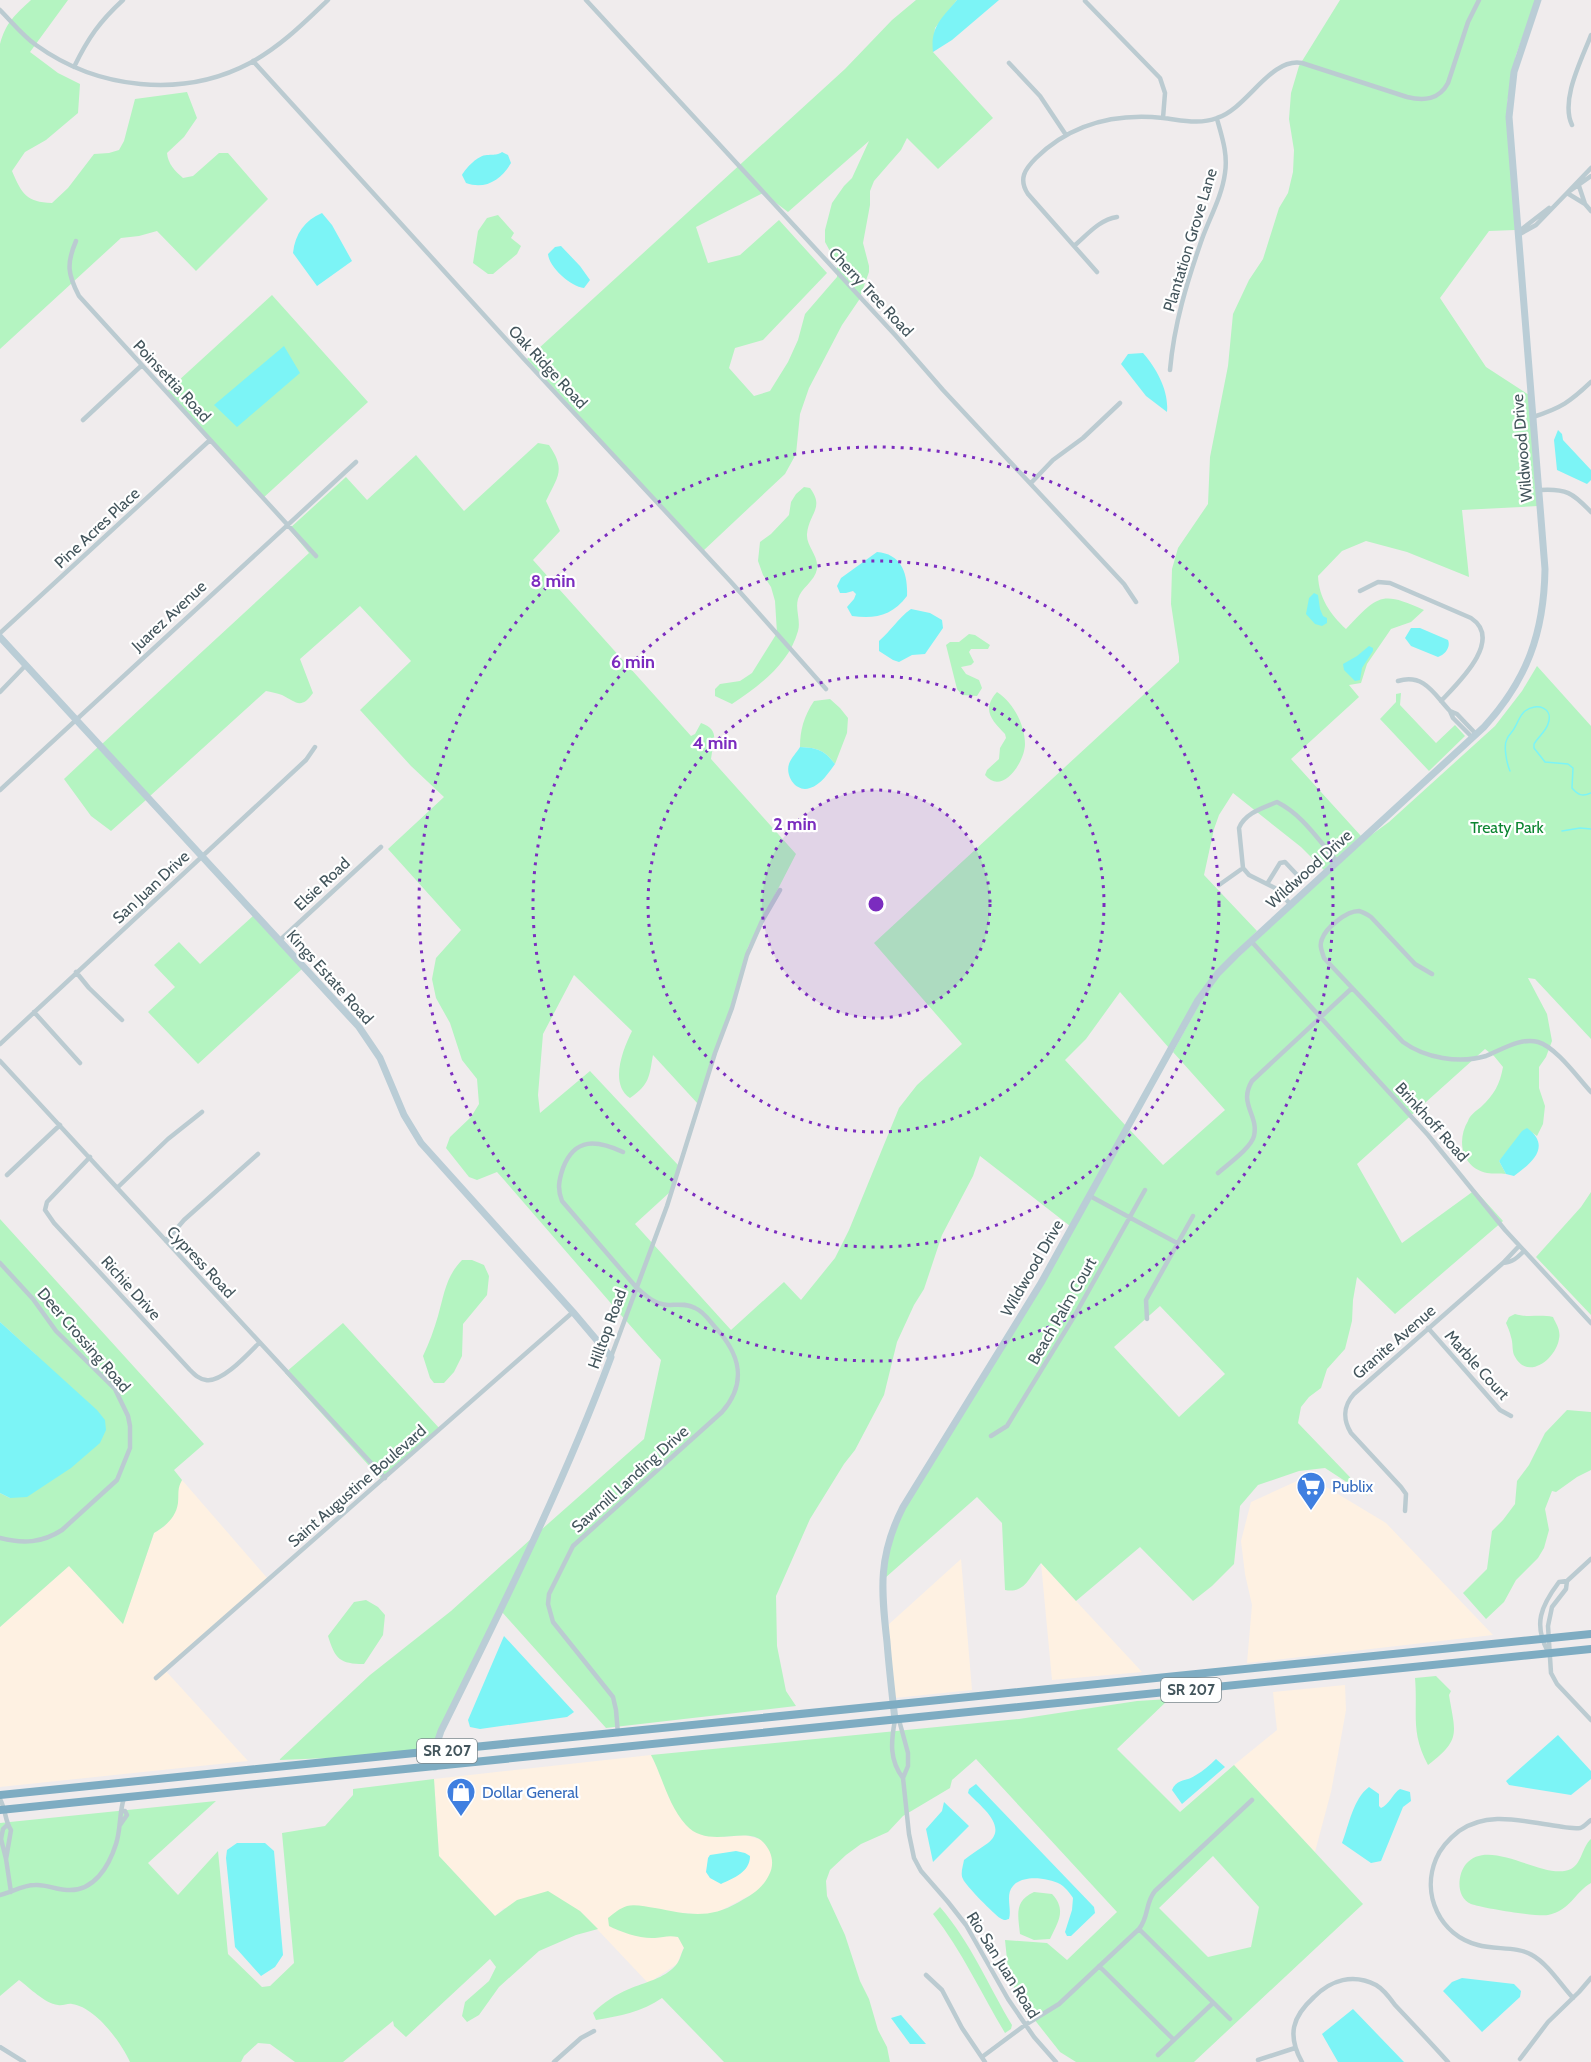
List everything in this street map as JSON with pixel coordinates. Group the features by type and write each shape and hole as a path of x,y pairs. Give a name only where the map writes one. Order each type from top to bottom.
{"highway":[{"name":"SR 207","path":"0,1797 1591,1634"},
{"name":"SR 207","path":"3,1810 1591,1649"}],"street":[{"path":"74,67 91,34 123,0"},
{"path":"0,10 31,41 52,56 74,67 111,80 164,85 204,81 253,61 284,41 328,0"},
{"name":"Cherry Tree Road","path":"586,0 1124,584 1136,602"},
{"path":"1096,272 1028,194 1023,182 1027,167 1050,146 1066,135 1088,125 1114,118 1163,118 1200,122 1217,118 1233,110 1280,66 1291,62 1302,63 1407,97 1423,100 1434,97 1442,92 1448,83 1468,22 1479,0"},
{"name":"Wildwood Drive","path":"897,1720 893,1706 882,1582 885,1556 893,1527 903,1507 1041,1283 1198,1000 1218,973 1251,941 1495,715 1527,664 1539,632 1544,605 1545,570 1510,131 1510,103 1519,55 1538,0"},
{"path":"1085,1 1160,78 1165,93 1163,118"},
{"path":"1572,125 1569,118 1568,97 1591,35"},
{"name":"Oak Ridge Road","path":"253,61 731,582 826,689"},
{"path":"1009,63 1040,96 1066,135"},
{"name":"Plantation Grove Lane","path":"1170,370 1182,302 1224,179 1225,150 1217,118"},
{"path":"1518,233 1536,225 1591,168"},
{"path":"1567,193 1591,176"},
{"path":"1579,186 1585,204"},
{"path":"1567,193 1585,204 1591,211"},
{"path":"1075,246 1098,224 1117,217"},
{"name":"Poinsettia Road","path":"76,241 68,258 70,280 79,296 286,526 316,556"},
{"path":"83,420 141,366"},
{"path":"1533,417 1569,402 1591,382"},
{"path":"1031,483 1053,460 1083,438 1120,403"},
{"name":"Pine Acres Place","path":"0,635 210,440"},
{"name":"Juarez Avenue","path":"0,790 356,462"},
{"path":"1539,490 1555,489 1570,492 1591,512"},
{"path":"1360,591 1378,582 1390,583 1471,618 1481,628 1484,640 1476,659 1441,701"},
{"name":"Kings Estate Road","path":"0,635 366,1037 385,1069 409,1125 421,1143 611,1357"},
{"path":"0,692 26,665"},
{"path":"1398,681 1419,680 1450,711 1453,718 1474,736"},
{"name":"San Juan Drive","path":"0,1044 306,760 315,747"},
{"path":"1290,904 1277,889 1249,875 1243,868 1239,828 1241,823 1251,814 1277,802 1288,808 1305,823 1337,861"},
{"name":"Elsie Road","path":"279,940 381,847"},
{"path":"1267,884 1280,863 1285,862 1300,878"},
{"path":"1219,885 1243,868"},
{"name":"Hilltop Road","path":"435,1767 434,1752 441,1731 586,1422 667,1206 715,1053 732,1008 747,955 762,921 780,890"},
{"path":"1432,974 1415,964 1371,917 1358,911 1344,916 1325,933 1321,941 1324,958 1402,1042 1421,1053 1465,1060 1487,1055 1518,1043 1536,1041 1552,1050 1591,1092"},
{"name":"Brinkhoff Road","path":"1251,941 1428,1135 1505,1230 1591,1323"},
{"path":"76,972 122,1020"},
{"path":"1218,1173 1248,1146 1254,1135 1246,1102 1252,1081 1352,988"},
{"path":"34,1012 80,1063"},
{"name":"Cypress Road","path":"0,1061 385,1478"},
{"path":"117,1188 168,1139 201,1112"},
{"path":"7,1175 60,1125"},
{"name":"Sawmill Landing Drive","path":"618,1734 613,1698 553,1622 548,1604 549,1594 573,1546 728,1405 736,1389 739,1371 727,1340 698,1309 688,1305 658,1303 650,1299 636,1287 565,1206 559,1194 560,1178 567,1159 576,1149 586,1144 600,1143 622,1152"},
{"path":"166,1241 193,1212 258,1154"},
{"name":"Richie Drive","path":"90,1158 46,1202 45,1210 54,1223 190,1370 201,1379 210,1381 219,1378 259,1343"},
{"name":"Beach Palm Court","path":"991,1436 1007,1426 1075,1315 1145,1190"},
{"path":"1090,1196 1177,1243"},
{"path":"1147,1319 1146,1300 1193,1216"},
{"name":"Granite Avenue","path":"1405,1511 1406,1494 1351,1433 1346,1424 1344,1414 1350,1398 1503,1263 1519,1246"},
{"name":"Granite Avenue","path":"1503,1263 1513,1261 1524,1251"},
{"name":"Deer Crossing Road","path":"0,1263 33,1299 56,1331 115,1389 128,1416 131,1440 127,1457 117,1480 62,1530 33,1542 0,1538"},
{"name":"Saint Augustine Boulevard","path":"156,1678 573,1312"},
{"name":"Marble Court","path":"1428,1328 1500,1410 1510,1416"},
{"path":"1591,1559 1567,1581 1559,1582 1539,1619 1549,1653 1553,1679 1591,1720"},
{"path":"1545,1639 1552,1607 1566,1589 1567,1581"},
{"path":"1298,1664 1298,1679"},
{"name":"Rio San Juan Road","path":"897,1720 891,1746 897,1770 903,1778"},
{"name":"Rio San Juan Road","path":"897,1720 908,1753 908,1766 903,1778 914,1858 921,1871 966,1925 1025,2025 1056,2062"},
{"path":"0,1797 7,1825 11,1830 6,1859"},
{"path":"0,1895 28,1885 39,1884 65,1891 76,1890 98,1878 107,1866 116,1843 124,1798"},
{"path":"926,1975 942,1990 962,2028 984,2060 1025,2025 1059,2004 1138,1929 1144,1923 1147,1904 1155,1891 1252,1800"},
{"path":"1572,1998 1542,1963 1530,1954 1480,1946 1460,1938 1445,1926 1437,1914 1432,1899 1432,1869 1445,1844 1461,1830 1481,1820 1499,1818 1579,1828 1591,1820"},
{"path":"7,1825 3,1829 1,1839 10,1892"},
{"path":"1138,1929 1230,2019"},
{"path":"1099,1966 1174,2040"},
{"path":"1520,2059 1548,2022 1591,1978"},
{"path":"1302,2062 1295,2048 1293,2036 1297,2015 1324,1987 1335,1981 1355,1979 1378,1986 1449,2062"},
{"path":"1158,2055 1213,2003"},
{"path":"554,2062 581,2038 594,2031"},
{"path":"0,2047 24,2062"},
{"path":"1258,2060 1295,2048"}],"shaded area":[{"path":"1308,1476 1386,1523 1493,1635 1247,1663 1252,1605 1241,1541 1251,1502"},
{"path":"182,1480 268,1579 164,1669 248,1761 0,1787 0,1627 69,1566 123,1624 154,1533 165,1526 178,1502 177,1488"},
{"path":"961,1559 972,1690 895,1698 888,1625"},
{"path":"1041,1563 1076,1601 1142,1672 1052,1680"},
{"path":"1345,1685 1346,1710 1341,1738 1331,1792 1315,1852 1234,1765 1277,1730 1273,1692"},
{"path":"651,1755 658,1769 724,1837 745,1835 762,1840 772,1854 772,1870 758,1891 718,1912 704,1915 685,1913 616,1930 654,1938 666,1934 678,1937 684,1947 677,1964 648,1983 580,1911 504,1908 495,1916 439,1856 434,1779"}],"green space":[{"path":"31,0 68,0 30,52 58,73 80,84 78,113 46,140 25,152 12,171 26,195 36,201 52,203 68,188 94,154 119,150 124,141 135,99 187,92 197,118 184,137 167,153 172,167 183,178 193,176 219,153 228,153 268,199 196,271 157,231 121,238 0,349 0,44 8,24"},
{"path":"916,0 957,0 935,28 933,52 993,118 938,169 907,138 901,150 874,181 870,191 870,205 863,243 869,272 859,300 842,325 809,388 800,414 796,454 785,474 703,551 527,359 845,69 892,20","holes":["869,141 852,178 832,203 825,230 825,242 837,264 837,277 805,314 798,340 788,362 770,391 754,396 729,368 735,348 763,340 827,273 779,220 740,255 708,263 696,227 763,193 788,212"]},
{"path":"1340,0 1536,0 1516,55 1507,103 1515,230 1489,231 1440,298 1486,367 1529,395 1538,506 1462,510 1469,577 1407,552 1366,541 1342,551 1318,576 1326,605 1346,629 1373,603 1380,600 1398,600 1424,610 1411,622 1391,629 1367,664 1361,683 1349,685 1359,697 1291,759 1361,836 1324,870 1301,847 1233,793 1219,815 1214,829 1204,875 1257,931 1216,972 1169,1048 1120,992 1086,1039 1065,1060 1126,1126 1070,1226 980,1156 973,1176 942,1235 924,1289 897,1342 884,1395 855,1450 810,1519 776,1596 777,1646 786,1691 796,1706 606,1728 502,1612 541,1530 644,1439 661,1360 497,1172 477,1180 469,1177 446,1148 450,1137 471,1117 479,1104 477,1079 462,1060 450,1023 436,998 432,979 436,958 461,930 388,849 444,797 411,766 360,710 411,661 360,606 300,659 313,693 309,698 298,703 282,695 266,691 150,796 102,744 309,553 289,529 346,477 367,500 416,455 464,511 538,443 549,445 559,467 546,501 560,531 533,560 691,736 695,734 701,723 711,729 714,737 711,759 796,854 748,947 735,994 698,1104 653,1055 645,1084 630,1098 624,1092 620,1084 620,1066 632,1031 574,975 543,1034 538,1095 540,1113 590,1071 678,1165 670,1192 635,1224 731,1330 784,1282 801,1300 835,1258 849,1230 899,1108 917,1085 962,1044 874,943 1179,662 1171,604 1172,569 1178,548 1208,504 1210,457 1228,366 1233,314 1249,280 1263,259 1279,208 1288,193 1293,172 1294,150 1289,119 1291,93 1299,66"},
{"path":"498,215 514,233 511,238 521,246 517,254 493,274 488,274 473,263 478,231 487,218"},
{"path":"272,295 368,402 262,499 166,392"},
{"path":"804,487 810,488 816,501 807,538 816,560 817,569 798,599 798,631 788,654 772,673 732,704 715,696 715,689 720,684 740,681 752,673 777,633 775,601 758,561 760,542 789,515 791,502"},
{"path":"969,634 975,635 990,645 988,649 971,649 969,652 974,662 961,667 966,674 979,680 982,688 977,696 962,695 957,689 946,645 950,642 959,642"},
{"name":"Treaty Park","path":"1537,666 1591,726 1591,1039 1535,979 1528,978 1547,1014 1552,1041 1539,1067 1539,1088 1545,1106 1543,1124 1537,1136 1527,1129 1499,1161 1506,1174 1487,1173 1472,1166 1467,1160 1462,1145 1464,1129 1469,1119 1493,1094 1502,1073 1503,1067 1485,1049 1357,1164 1402,1243 1475,1190 1503,1221 1395,1314 1357,1277 1352,1321 1345,1349 1327,1369 1321,1388 1301,1407 1298,1423 1368,1496 1325,1468 1299,1471 1258,1485 1240,1506 1234,1564 1193,1601 1140,1547 1076,1601 1041,1563 1022,1587 1012,1591 1005,1590 1002,1523 977,1497 885,1578 891,1542 905,1508 1130,1130 1163,1165 1225,1110 1173,1052 1201,1001 1220,974 1367,838 1389,822 1495,726 1522,691","holes":["1160,1306 1225,1374 1179,1417 1114,1347"]},
{"path":"997,692 1003,696 1017,715 1023,729 1025,744 1017,767 1005,779 998,782 985,775 999,759 1000,748 1006,738 989,710 992,698"},
{"path":"1401,693 1400,705 1436,743 1455,725 1465,736 1429,771 1380,719 1396,702 1396,694"},
{"path":"830,699 848,718 847,733 835,764 820,751 800,747 803,723 814,701"},
{"path":"98,747 146,800 111,831 91,816 64,779"},
{"path":"253,916 302,969 198,1064 148,1012 175,987 154,965 179,942 200,964"},
{"path":"1591,1192 1591,1315 1536,1257 1581,1207"},
{"path":"0,1219 204,1444 174,1470 182,1480 177,1508 170,1521 154,1533 123,1624 69,1566 0,1627 0,1493 10,1498 36,1355 0,1322"},
{"path":"462,1260 472,1260 484,1265 489,1276 487,1295 463,1324 462,1356 454,1372 444,1383 434,1383 430,1378 423,1356 449,1279"},
{"path":"1515,1314 1553,1317 1559,1330 1557,1347 1553,1354 1540,1365 1526,1367 1514,1355 1512,1339 1506,1323 1509,1317"},
{"path":"343,1323 440,1429 381,1479 285,1373"},
{"path":"1567,1410 1591,1412 1591,1470 1556,1492 1552,1491 1545,1509 1549,1530 1544,1548 1538,1558 1516,1580 1504,1602 1486,1619 1463,1593 1487,1569 1492,1531 1515,1504 1517,1481 1529,1465 1545,1433"},
{"path":"532,1538 432,1748 353,1757 279,1760 370,1675 451,1611"},
{"path":"366,1600 378,1607 385,1615 383,1635 364,1664 349,1663 336,1655 328,1636 354,1602"},
{"path":"1436,1676 1451,1691 1449,1695 1454,1734 1446,1748 1428,1765 1422,1753 1417,1732 1415,1678"},
{"path":"1169,1699 1117,1749 1180,1812 1234,1765 1363,1904 1194,2062 1076,2062 1060,2052 1030,2014 1009,1979 1005,1940 1047,1943 1067,1960 1117,1912 976,1759 952,1780 950,1788 903,1816 888,1832 861,1844 846,1855 830,1870 826,1881 827,1896 845,1935 878,2030 887,2047 890,2062 724,2062 662,1998 639,2010 596,2020 593,2013 610,1999 671,1970 684,1948 678,1937 649,1938 619,1931 609,1926 608,1918 630,1905 698,1914 728,1908 756,1891 771,1871 772,1858 769,1849 756,1837 705,1836 686,1825 670,1800 651,1755 1019,1719 1137,1701","holes":["1213,1856 1259,1907 1251,1947 1208,1957 1159,1908"]},
{"path":"434,1779 439,1856 495,1916 517,1900 548,1891 580,1911 598,1929 576,1935 539,1951 499,1987 479,2015 467,2022 462,2016 465,2002 489,1981 496,1967 490,1959 406,2037 394,2026 393,2021 343,2062 295,2062 270,2044 258,2043 241,2062 130,2062 120,2045 98,2018 81,2007 70,2004 53,2004 19,1980 0,1996 0,1823 216,1801 148,1863 178,1895 218,1851 228,1954 262,1987 270,1986 294,1963 282,1833 325,1826 353,1795 353,1789"},
{"path":"1591,1839 1591,1883 1556,1913 1542,1915 1497,1910 1471,1904 1460,1892 1463,1869 1476,1857 1489,1855 1503,1857 1547,1870 1560,1871 1575,1866"},
{"path":"1034,1892 1052,1894 1059,1905 1060,1916 1050,1939 1034,1940 1020,1934 1018,1915 1020,1904"},
{"path":"940,1907 970,1950 1012,2025 1011,2029 1005,2033 962,1957 933,1914"}],"water":[{"path":"957,0 999,0 952,40 933,52 935,29"},
{"path":"502,152 508,155 511,163 497,179 480,185 466,183 462,175 473,162 480,157"},
{"path":"322,213 332,225 352,261 317,286 293,253 302,228"},
{"path":"561,246 590,280 584,288 567,280 552,265 548,254 555,247"},
{"path":"284,346 300,373 237,427 214,405"},
{"path":"1143,353 1161,381 1166,396 1167,412 1146,396 1121,364 1128,354"},
{"path":"1558,430 1563,440 1591,470 1591,480 1587,484 1557,470 1554,440"},
{"path":"877,552 892,557 902,566 905,573 907,596 895,608 882,615 852,616 847,607 856,594 853,591 840,593 837,586 841,578"},
{"path":"1314,593 1318,595 1323,616 1327,618 1327,623 1322,626 1315,624 1306,614 1309,598"},
{"path":"911,609 930,613 942,620 943,628 925,654 912,655 899,662 879,651 879,641"},
{"path":"1411,628 1420,628 1448,640 1447,650 1438,657 1411,646 1405,638"},
{"path":"1369,646 1373,648 1373,651 1362,668 1360,680 1355,681 1344,670 1343,664"},
{"path":"800,747 820,751 835,764 821,781 805,789 796,786 790,778 788,769"},
{"path":"1527,1128 1538,1141 1537,1154 1514,1176 1506,1174 1499,1161 1522,1131"},
{"path":"0,1322 97,1410 105,1420 106,1430 100,1443 71,1468 27,1497 10,1498 0,1493"},
{"path":"504,1636 574,1712 567,1717 480,1729 470,1727 468,1720"},
{"path":"1558,1735 1591,1771 1591,1779 1571,1795 1509,1785 1506,1781"},
{"path":"1216,1759 1225,1767 1182,1804 1172,1790 1174,1786 1193,1777"},
{"path":"976,1784 1094,1907 1095,1913 1071,1936 1067,1936 1065,1932 1073,1898 1060,1884 1036,1878 1017,1882 1009,1897 1009,1919 1005,1920 992,1911 965,1882 962,1877 964,1860 988,1843 994,1837 995,1830 994,1823 985,1810 968,1793 969,1789"},
{"path":"1369,1787 1379,1794 1381,1808 1400,1789 1410,1792 1411,1801 1403,1807 1381,1861 1371,1863 1342,1843 1355,1805"},
{"path":"944,1802 969,1826 933,1862 926,1829 942,1811"},
{"path":"237,1843 265,1843 274,1851 283,1955 275,1967 261,1976 235,1947 226,1858 227,1850"},
{"path":"736,1851 750,1856 744,1870 736,1877 721,1884 710,1878 706,1872 710,1855"},
{"path":"1462,1978 1514,1984 1521,1991 1520,1997 1482,2032 1443,1991 1452,1982"},
{"path":"1353,2009 1404,2062 1338,2062 1322,2034"},
{"path":"901,2015 926,2044 910,2044 891,2018"}],"waterway":[{"path":"1510,771 1505,750 1507,739 1523,713 1530,708 1543,708 1549,714 1548,724 1534,744 1534,748 1545,762 1568,764 1573,768 1572,788 1580,795 1591,793"},
{"path":"1562,831 1591,829"}],"place":[{"name":"Publix","path":"1311,1512"},
{"name":"Dollar General","path":"461,1818"}]}
